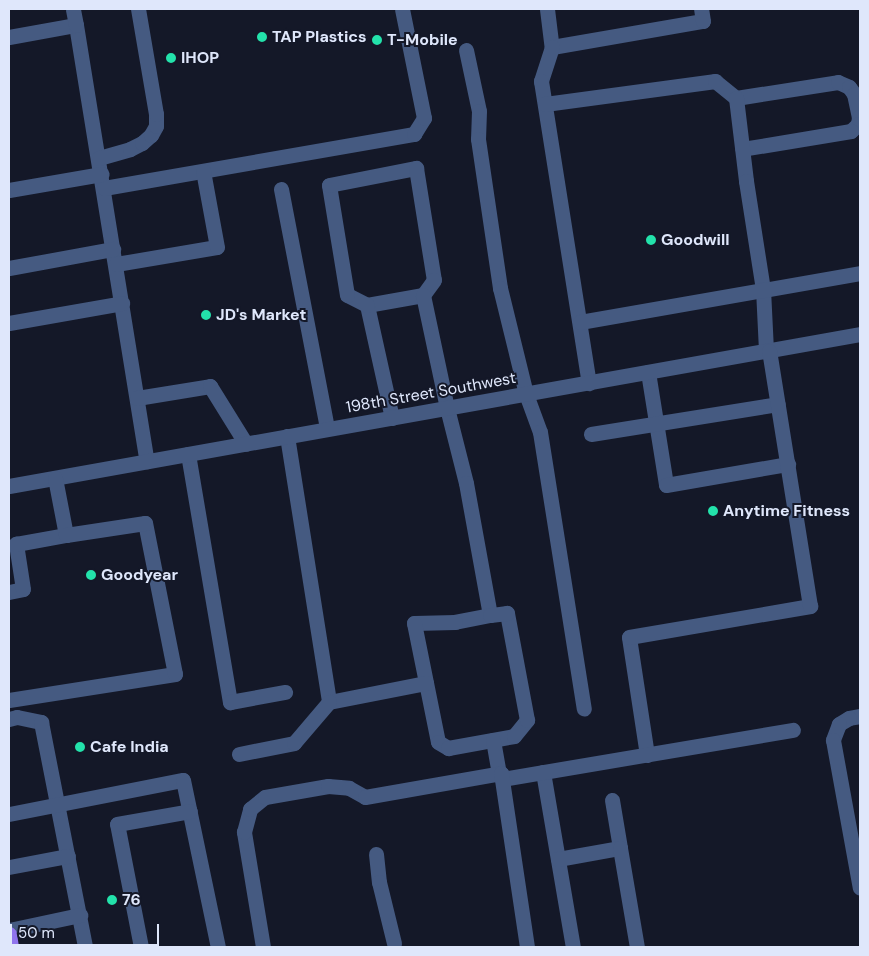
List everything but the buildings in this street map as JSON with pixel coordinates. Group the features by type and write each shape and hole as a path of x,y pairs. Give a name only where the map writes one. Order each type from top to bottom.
{"main road":[{"path":"9,934 11,947"}],"street":[{"path":"73,9 103,181 147,461"},
{"path":"99,158 130,149 142,143 151,136 156,126 156,114 138,9"},
{"path":"9,190 203,171 414,134 424,118 402,9"},
{"path":"547,9 552,47 541,81 589,383"},
{"path":"552,47 703,21 701,9"},
{"path":"9,37 76,25"},
{"path":"466,50 479,111 478,139 500,288 526,394 540,432 584,709"},
{"path":"545,104 715,81 736,98 763,289 767,351 778,404 810,606 629,637 647,755"},
{"path":"736,98 838,82 849,87 854,94 859,117 858,124 851,132 742,149"},
{"path":"423,296 367,305 347,295 329,185 416,168 434,280 423,296 446,408 466,483 490,615"},
{"path":"9,268 217,247 203,171"},
{"path":"281,189 327,429"},
{"path":"580,322 860,272"},
{"path":"9,323 122,303"},
{"path":"367,305 392,418"},
{"name":"198th Street Southwest","path":"9,486 860,334"},
{"path":"648,372 666,485 788,464"},
{"path":"137,398 210,386 246,444"},
{"path":"591,434 778,404"},
{"path":"287,436 329,702"},
{"path":"188,454 230,702 285,692"},
{"path":"55,478 66,534"},
{"path":"9,592 23,589 16,544 66,534 145,523 175,674 9,700"},
{"path":"506,613 526,720 514,736 448,748 438,742 414,623 455,622 490,615 506,613"},
{"path":"239,754 294,743 329,702 426,683"},
{"path":"860,716 849,718 839,724 833,740 860,888"},
{"path":"9,719 17,717 41,722 85,947"},
{"path":"263,947 244,832 250,810 266,798 328,786 349,788 365,797 500,776 543,772 793,730"},
{"path":"493,740 527,947"},
{"path":"543,772 573,947"},
{"path":"9,814 183,780 218,947"},
{"path":"612,800 637,947"},
{"path":"141,947 117,824 190,811"},
{"path":"558,859 620,848"},
{"path":"376,854 379,882 394,943"},
{"path":"9,867 68,856"},
{"path":"9,930 80,915"}],"place":[{"name":"TAP Plastics","path":"262,37"},
{"name":"T-Mobile","path":"377,40"},
{"name":"IHOP","path":"171,58"},
{"name":"Goodwill","path":"651,240"},
{"name":"JD's Market","path":"206,315"},
{"name":"Anytime Fitness","path":"713,511"},
{"name":"Goodyear","path":"91,575"},
{"name":"Cafe India","path":"80,747"},
{"name":"76","path":"112,900"}]}
